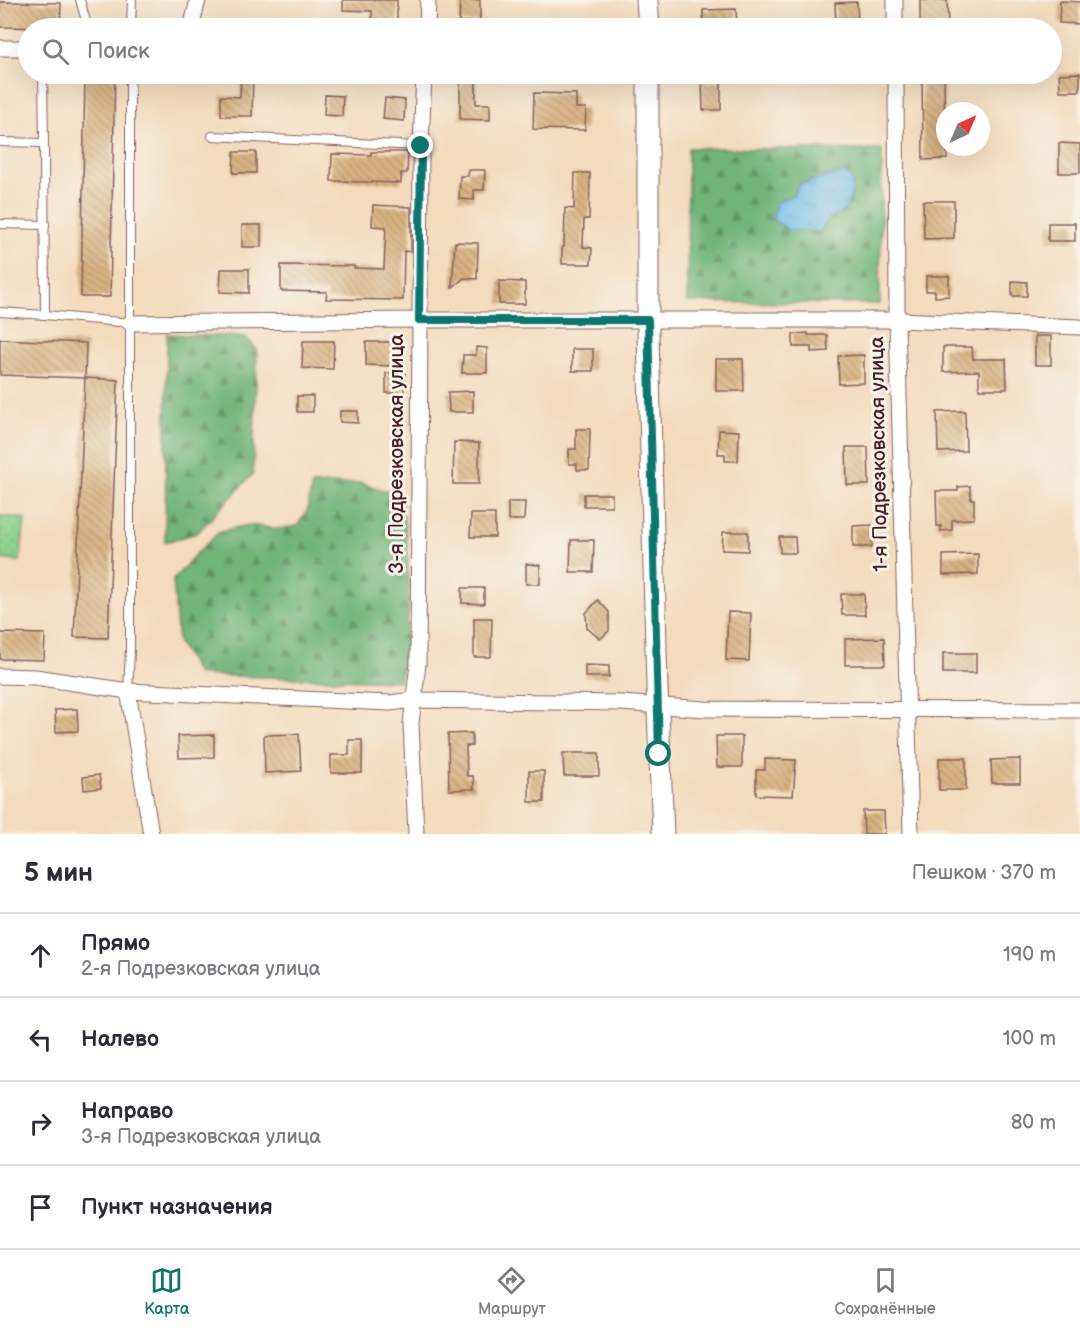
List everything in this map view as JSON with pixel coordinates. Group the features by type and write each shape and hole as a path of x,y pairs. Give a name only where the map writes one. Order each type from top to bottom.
{"street":[{"path":"194,18 198,0"},
{"path":"427,18 428,0"},
{"path":"647,0 648,18"},
{"path":"895,0 895,18"},
{"path":"0,48 18,48"},
{"name":"3-я Подрезковская улица","path":"416,834 411,723 418,664 419,320 424,84"},
{"path":"648,84 648,320 657,706 663,834"},
{"name":"1-я Подрезковская улица","path":"896,84 897,320 911,834"},
{"path":"130,323 419,320 897,320 1080,327"},
{"path":"0,676 35,677 128,691 390,703 413,700 621,703 705,709 1080,710"},
{"path":"128,691 151,834"}],"lane":[{"path":"80,0 85,18"},
{"path":"131,18 132,0"},
{"path":"43,84 45,315"},
{"path":"128,691 130,648 130,84"},
{"path":"212,136 421,146"},
{"path":"0,142 44,143"},
{"path":"0,224 45,225"},
{"path":"0,312 130,323"}],"green space":[{"path":"688,148 882,150 880,304 687,302","holes":["793,195 845,211 829,219 778,202"]},
{"path":"167,334 246,337 257,350 253,474 197,533 165,542"},
{"path":"360,483 399,494 406,539 409,588 406,636 399,681 198,675 178,642 173,580 220,531 249,525 278,529 297,526 307,511 312,485"},
{"path":"0,516 25,519 20,561 0,559"}],"water":[{"path":"844,172 852,180 853,190 850,200 845,211 829,219 820,232 788,230 772,219 777,202 793,195 800,184"}],"building":[{"path":"343,0 397,0 397,18 372,18 372,11 343,10"},
{"path":"460,0 480,0 480,18 459,18"},
{"path":"920,0 947,0 948,18 920,18"},
{"path":"1060,1 1080,2 1080,24 1062,23 1062,18 1059,18"},
{"path":"0,2 61,3 60,18 18,18 18,27 0,27"},
{"path":"857,2 858,18 836,18 835,3"},
{"path":"736,9 736,18 703,18 703,10"},
{"path":"1080,73 1080,91 1060,91 1062,74"},
{"path":"85,84 115,84 110,297 81,297"},
{"path":"241,84 253,84 252,116 221,116 221,96 240,97"},
{"path":"460,84 476,84 476,104 490,104 490,120 460,119"},
{"path":"702,84 721,84 721,110 703,110"},
{"path":"922,84 944,84 944,102 936,102 936,156 947,156 947,159 923,160"},
{"path":"534,93 576,94 576,108 586,108 585,130 533,129"},
{"path":"325,95 343,96 342,116 324,115"},
{"path":"385,98 405,100 404,121 383,119"},
{"path":"1059,143 1080,144 1080,173 1059,173"},
{"path":"234,152 256,152 256,173 233,173"},
{"path":"371,152 408,152 407,173 401,173 401,183 331,181 332,154 371,155"},
{"path":"469,170 485,170 484,190 474,190 474,200 459,199 460,176 468,176"},
{"path":"575,173 590,173 589,219 584,219 583,247 592,248 591,264 562,264 565,208 574,209"},
{"path":"923,201 954,201 954,238 924,239"},
{"path":"373,205 411,207 411,252 404,251 403,300 326,299 327,292 281,291 281,265 354,266 354,268 384,269 386,227 372,226"},
{"path":"1048,223 1075,223 1075,241 1048,241"},
{"path":"242,225 261,225 261,247 242,247"},
{"path":"455,242 478,243 477,279 464,278 452,288"},
{"path":"221,269 249,269 249,293 220,292"},
{"path":"926,276 949,276 949,296 935,297 935,291 926,291"},
{"path":"499,281 525,282 525,304 499,304"},
{"path":"1012,281 1027,282 1027,296 1012,296"},
{"path":"808,333 808,335 827,335 828,351 811,352 811,347 793,347 793,334"},
{"path":"1035,336 1051,336 1051,365 1035,365"},
{"path":"0,339 86,343 85,378 0,375"},
{"path":"303,341 334,341 333,369 302,368"},
{"path":"366,342 395,342 395,366 366,365"},
{"path":"476,347 487,348 487,373 462,373 463,355 476,355"},
{"path":"943,347 972,347 973,359 1006,359 1007,389 979,389 979,371 943,372"},
{"path":"572,349 593,349 593,371 572,371"},
{"path":"864,355 864,383 839,384 838,356"},
{"path":"716,359 743,359 744,391 716,391"},
{"path":"386,373 405,373 404,393 386,393"},
{"path":"85,378 118,380 108,638 74,637"},
{"path":"473,391 473,412 449,412 448,392"},
{"path":"297,396 313,396 313,412 297,412"},
{"path":"340,411 358,411 358,423 340,422"},
{"path":"965,411 966,451 938,452 937,412"},
{"path":"576,429 590,429 589,470 577,470 577,464 569,464 569,449 576,449"},
{"path":"719,430 739,431 738,461 725,461 725,454 718,454"},
{"path":"454,442 479,443 479,484 453,484"},
{"path":"846,447 868,447 869,485 847,485"},
{"path":"970,486 971,499 974,499 974,519 952,520 952,530 941,531 941,526 937,526 936,491 958,491 958,487"},
{"path":"584,494 612,494 612,506 584,506"},
{"path":"508,502 525,502 524,520 508,520"},
{"path":"471,514 495,514 495,537 470,537"},
{"path":"872,525 872,547 853,547 853,526"},
{"path":"723,532 748,532 748,551 722,550"},
{"path":"779,537 795,537 796,553 780,553"},
{"path":"571,540 594,540 593,572 570,572"},
{"path":"978,554 978,574 943,575 943,555"},
{"path":"526,564 540,565 540,584 526,584"},
{"path":"462,588 484,588 484,604 462,603"},
{"path":"841,594 864,594 865,615 842,615"},
{"path":"598,600 609,612 609,631 600,639 587,628 586,613"},
{"path":"728,612 751,613 749,661 726,660"},
{"path":"474,618 492,618 491,657 474,657"},
{"path":"0,633 45,634 44,660 0,659"},
{"path":"884,638 885,665 845,665 845,639"},
{"path":"943,653 976,653 976,673 943,673"},
{"path":"585,665 609,666 609,677 585,677"},
{"path":"77,709 78,731 56,732 55,710"},
{"path":"472,733 472,746 466,746 467,776 473,776 474,789 449,790 448,734"},
{"path":"299,734 301,771 265,773 264,735"},
{"path":"214,735 214,757 179,758 178,736"},
{"path":"716,736 742,736 742,767 717,767"},
{"path":"349,740 362,740 362,773 331,773 331,755 349,755"},
{"path":"563,753 599,753 599,776 564,776"},
{"path":"939,758 966,758 966,790 939,790"},
{"path":"765,759 796,760 793,796 756,795 756,770 765,770"},
{"path":"1020,759 1020,783 992,783 991,760"},
{"path":"529,771 544,771 544,802 529,802"},
{"path":"99,775 101,788 84,790 83,777"},
{"path":"863,811 884,811 885,834 864,834"}],"route":[{"path":"421,146 419,320 648,320 659,754"}]}
